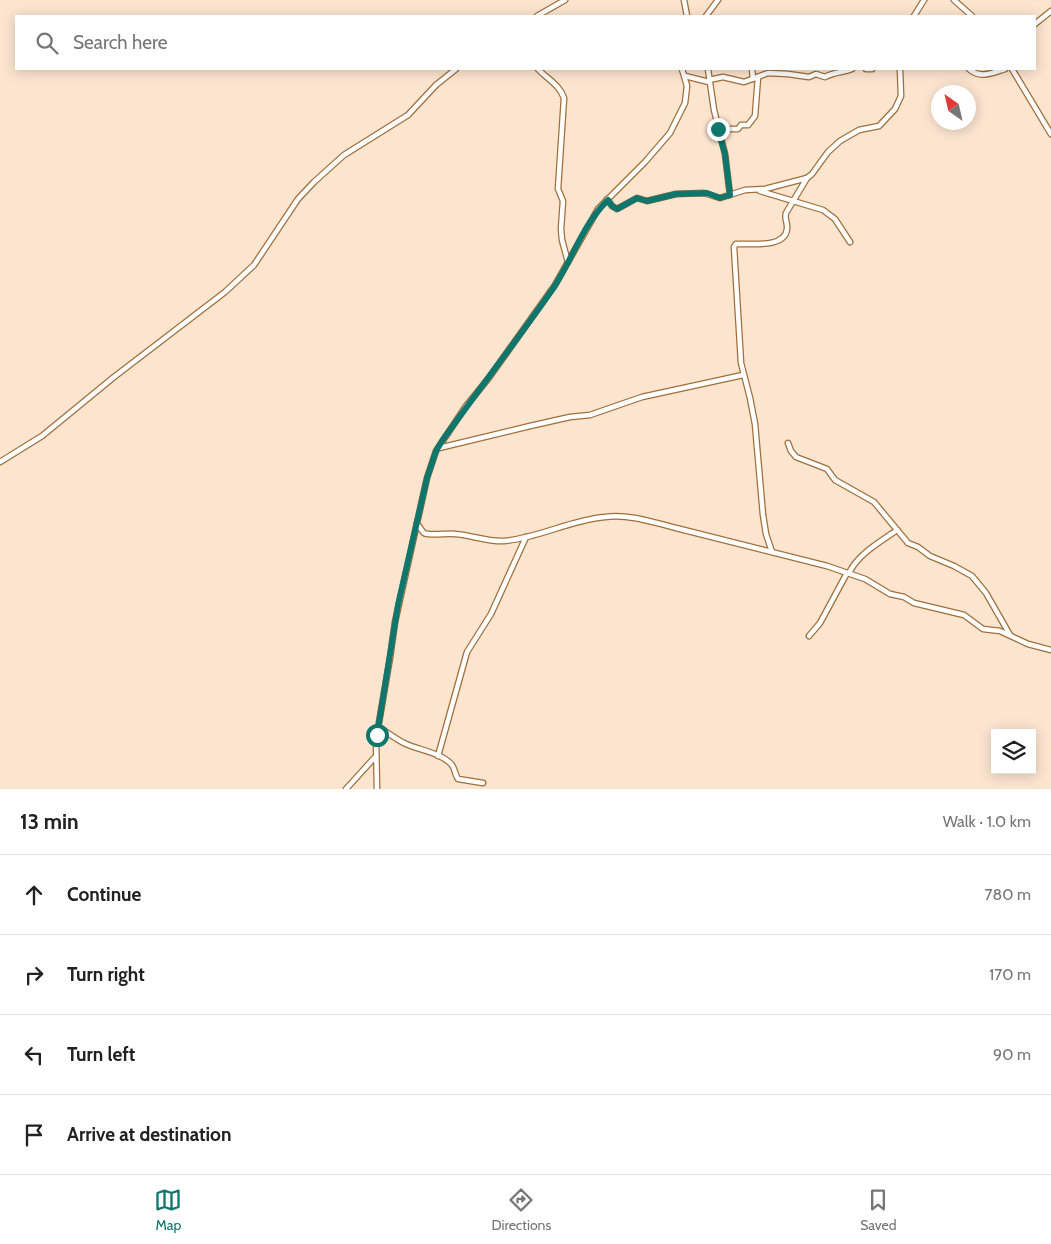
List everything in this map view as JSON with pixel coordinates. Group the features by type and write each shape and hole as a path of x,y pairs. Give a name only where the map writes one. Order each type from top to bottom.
{"street":[{"path":"539,15 565,0"},
{"path":"684,0 687,15"},
{"path":"707,15 718,0"},
{"path":"915,15 924,0"},
{"path":"954,0 971,15"},
{"path":"1036,23 1051,11"},
{"path":"0,462 42,436 114,377 231,287 254,266 298,199 320,177 344,155 408,115 436,84 455,70"},
{"path":"539,70 560,89 564,98 558,189 564,201 561,229 568,262"},
{"path":"377,789 376,740 395,622 427,478 438,448 466,406 488,379 551,291 598,209 645,162 670,133 686,103 687,86 682,70"},
{"path":"708,70 718,129 725,154 730,195"},
{"path":"718,129 738,129 742,125 748,125 755,116 756,78 752,70"},
{"path":"685,76 709,81 723,77 741,82 773,73 809,77 816,74 825,77 833,72 850,70"},
{"path":"772,552 766,534 763,515 755,424 743,375 734,246 738,244 766,244 781,238 787,231 786,213 807,178 813,173 828,152 840,140 858,130 879,126 894,109 901,96 900,70"},
{"path":"971,70 979,75 1002,70"},
{"path":"1013,70 1051,134"},
{"path":"608,200 617,209 637,198 647,201 676,194 707,193 720,198 744,190 765,190 807,178"},
{"path":"756,190 820,208 835,219 850,242"},
{"path":"438,448 570,417 590,415 642,397 743,375"},
{"path":"788,443 796,457 827,470 835,480 874,502 908,542 927,554 972,576 986,593 1010,635"},
{"path":"417,524 423,532 428,534 454,534 502,541 526,537 586,519 619,516 657,522 815,562 865,579 890,594 914,603 964,615 983,629 996,630 1028,644 1051,650"},
{"path":"809,636 820,623 826,609 855,563 897,530"},
{"path":"438,756 445,737 458,679 467,652 491,614 526,537"},
{"path":"379,727 402,742 438,756 452,765 458,779 483,783"},
{"path":"347,788 376,756"}],"route":[{"path":"377,735 398,605 427,478 436,451 466,406 488,379 555,285 588,224 598,209 608,200 617,209 637,198 647,201 676,194 707,193 720,198 730,195 725,154 718,129"}]}
